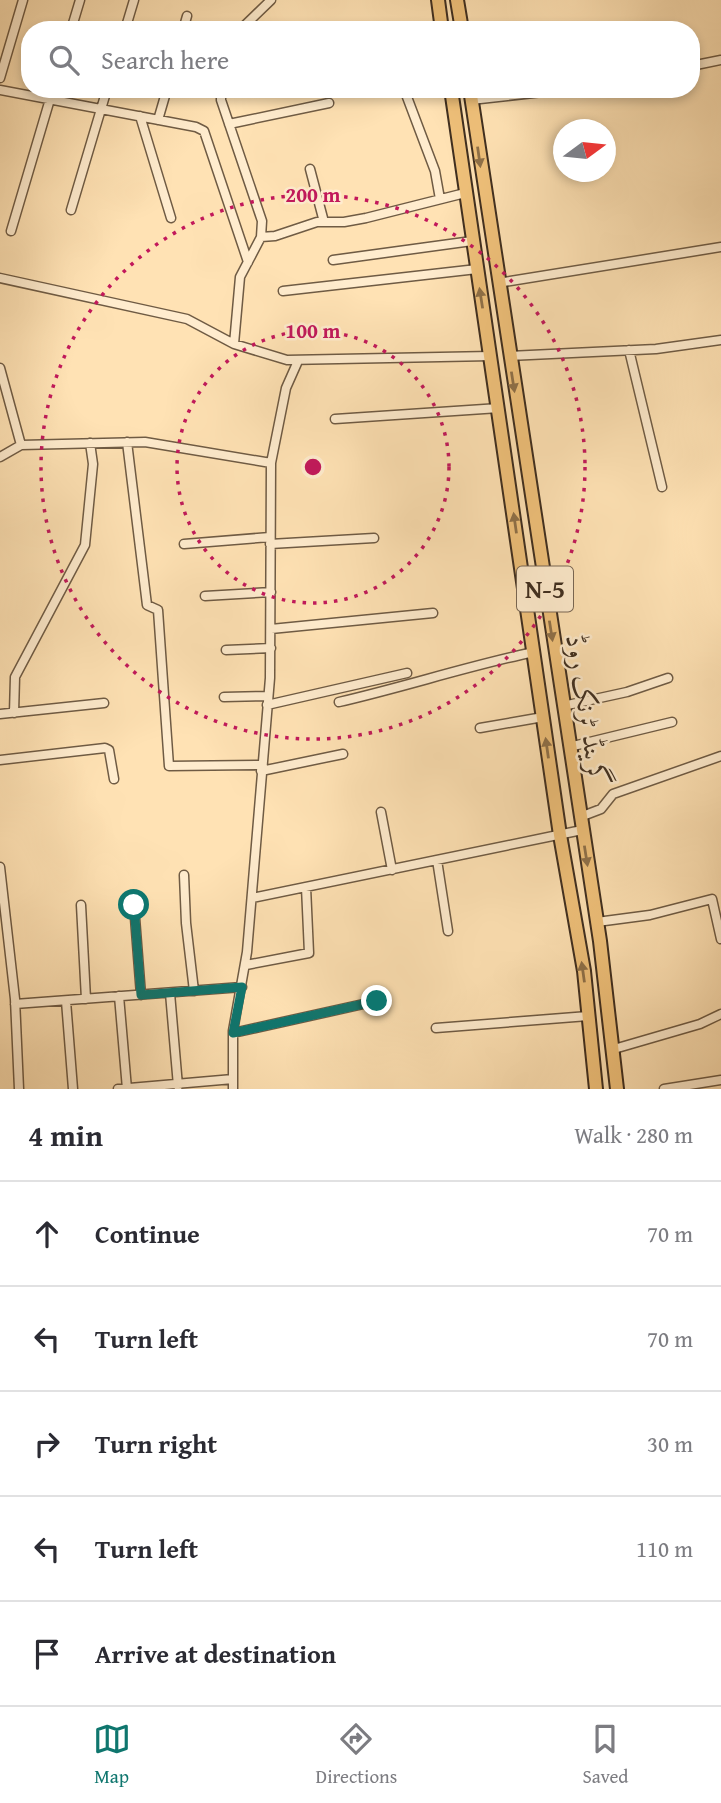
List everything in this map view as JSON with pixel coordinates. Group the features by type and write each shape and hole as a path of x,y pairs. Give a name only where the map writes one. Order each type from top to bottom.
{"highway":[{"path":"438,0 441,21"},
{"path":"457,0 460,21"},
{"name":"گرینڈ ٹرنک روڈ","path":"452,98 588,1016 596,1089"},
{"name":"گرینڈ ٹرنک روڈ","path":"470,98 597,922 617,1089"}],"street":[{"path":"0,78 23,0"},
{"path":"74,21 80,0"},
{"path":"128,21 134,0"},
{"path":"249,21 271,0"},
{"path":"186,21 187,16"},
{"path":"700,64 721,60"},
{"path":"0,90 21,94"},
{"path":"44,98 204,131 248,262"},
{"path":"71,210 105,98"},
{"path":"158,120 164,98"},
{"path":"220,98 262,221 261,237 240,276 234,344"},
{"path":"407,98 435,171 440,199"},
{"path":"11,231 50,99"},
{"path":"229,124 330,103"},
{"path":"140,116 171,218"},
{"path":"310,169 324,222"},
{"path":"261,237 275,236 324,222 344,222 465,193"},
{"path":"333,260 472,241"},
{"path":"498,283 721,247"},
{"path":"283,291 477,269"},
{"path":"2,280 187,319 234,344 267,356 298,361 491,356"},
{"path":"509,356 629,350 721,340"},
{"path":"629,350 662,487"},
{"path":"233,1089 233,1033 246,965 268,700 271,648 271,463 286,388 298,361"},
{"path":"0,368 22,445"},
{"path":"335,419 499,408"},
{"path":"0,457 22,445 127,442 194,447 271,463"},
{"path":"127,442 147,606 158,610 169,766 261,768 343,754"},
{"path":"14,713 15,677 85,545 93,464 90,443"},
{"path":"184,544 374,538"},
{"path":"205,597 271,592"},
{"path":"271,629 433,613"},
{"path":"271,629 359,619"},
{"path":"226,650 271,648"},
{"path":"339,702 396,689 473,665 534,652"},
{"path":"224,696 268,700 407,673"},
{"path":"563,706 627,692 668,678"},
{"path":"0,714 104,703"},
{"path":"480,728 543,717"},
{"path":"569,747 672,722"},
{"path":"0,760 105,748 109,750 114,779"},
{"path":"252,898 560,835 601,809 612,794 721,756"},
{"path":"381,812 392,870"},
{"path":"437,860 448,931"},
{"path":"0,867 15,1004 19,1089"},
{"path":"184,875 186,923 194,991"},
{"path":"246,965 309,953 306,887"},
{"path":"597,922 650,915 717,897 721,939"},
{"path":"81,905 86,999"},
{"path":"134,905 141,995"},
{"path":"15,1004 242,987"},
{"path":"170,993 178,1086"},
{"path":"119,996 127,1089"},
{"path":"66,1001 73,1089"},
{"path":"233,1033 377,1001"},
{"path":"614,1049 699,1024 721,1014"},
{"path":"436,1028 588,1016"},
{"path":"118,1089 178,1086 233,1079"},
{"path":"664,1089 721,1080"}],"route":[{"path":"134,905 141,995 242,987 235,1010 233,1033 266,1028 377,1001"}]}
